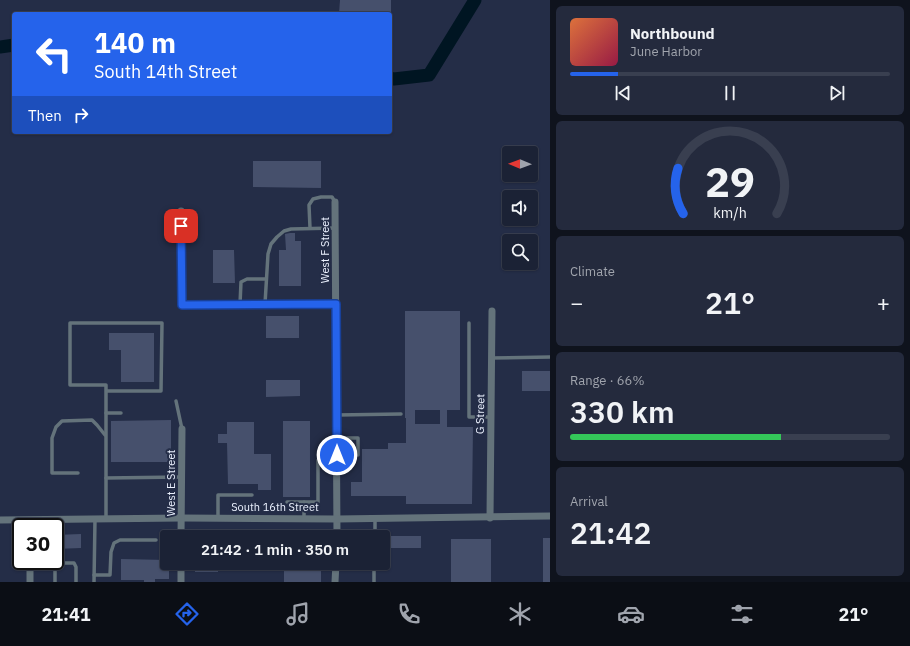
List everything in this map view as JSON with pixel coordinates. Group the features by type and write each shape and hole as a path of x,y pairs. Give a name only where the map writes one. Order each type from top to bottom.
{"street":[{"name":"West F Street","path":"335,202 337,530"},
{"path":"181,211 182,305 336,304"},
{"name":"G Street","path":"490,518 492,311"},
{"name":"West E Street","path":"182,429 182,530"},
{"name":"South 16th Street","path":"64,521 182,518 337,519 550,516"},
{"name":"South 16th Street","path":"0,520 12,521"},
{"path":"30,570 30,582"},
{"path":"181,570 181,582"},
{"path":"335,582 336,570"}],"lane":[{"path":"310,228 309,204 313,199 321,197 332,198 335,202"},
{"path":"265,304 268,254 271,244 284,231 291,228 336,228"},
{"path":"240,304 241,282 247,279 266,279"},
{"path":"106,391 161,391 162,323 70,323 70,385 106,385 106,391 106,519"},
{"path":"469,323 470,417 491,417"},
{"path":"491,358 550,357"},
{"path":"176,401 182,429"},
{"path":"106,413 121,413"},
{"path":"337,415 401,414"},
{"path":"78,473 52,474 52,438 56,427 62,421 92,420 106,436"},
{"path":"287,502 318,502 318,460 358,455 358,438 337,438"},
{"path":"106,478 182,477"},
{"path":"218,518 218,495 252,495"},
{"path":"304,502 304,518"},
{"path":"375,518 375,530"},
{"path":"94,582 95,519"},
{"path":"94,576 110,575 111,552 114,543 120,540 156,540"},
{"path":"55,582 55,565 58,563 74,563 76,567 76,582"},
{"path":"374,570 374,582"}],"building":[{"path":"340,0 391,0 391,12 339,12"},
{"path":"253,161 321,161 321,188 253,187"},
{"path":"295,233 295,241 301,241 301,286 279,286 279,250 286,250 285,234"},
{"path":"213,250 234,250 235,283 213,283"},
{"path":"405,311 460,311 460,410 447,410 447,427 473,427 472,504 406,504 406,496 351,496 351,482 362,482 362,449 388,449 388,443 406,443","holes":["415,410 440,410 440,424 415,424"]},
{"path":"266,316 299,316 299,338 266,338"},
{"path":"109,333 154,333 154,382 121,382 121,350 109,350"},
{"path":"522,371 550,371 550,391 522,391"},
{"path":"266,380 300,380 300,396 266,397"},
{"path":"171,420 171,462 111,462 111,421"},
{"path":"283,421 310,421 310,497 283,497"},
{"path":"227,422 254,422 254,454 271,454 271,490 258,490 258,484 228,484 227,443 218,443 218,434 227,434"},
{"path":"81,534 81,548 64,549 64,535"},
{"path":"390,536 421,536 421,548 390,548"},
{"path":"543,538 550,538 550,582 543,582"},
{"path":"451,539 491,539 491,582 451,582"},
{"path":"121,559 160,560 160,570 169,570 169,579 155,579 155,582 144,582 144,580 121,580"},
{"path":"195,570 218,570 218,572 195,572"},
{"path":"284,570 321,570 321,582 284,582"}],"waterway":[{"path":"392,78 429,75 475,0"},
{"path":"0,47 12,45"}],"route":[{"path":"181,226 182,305 336,304 337,455"}]}
